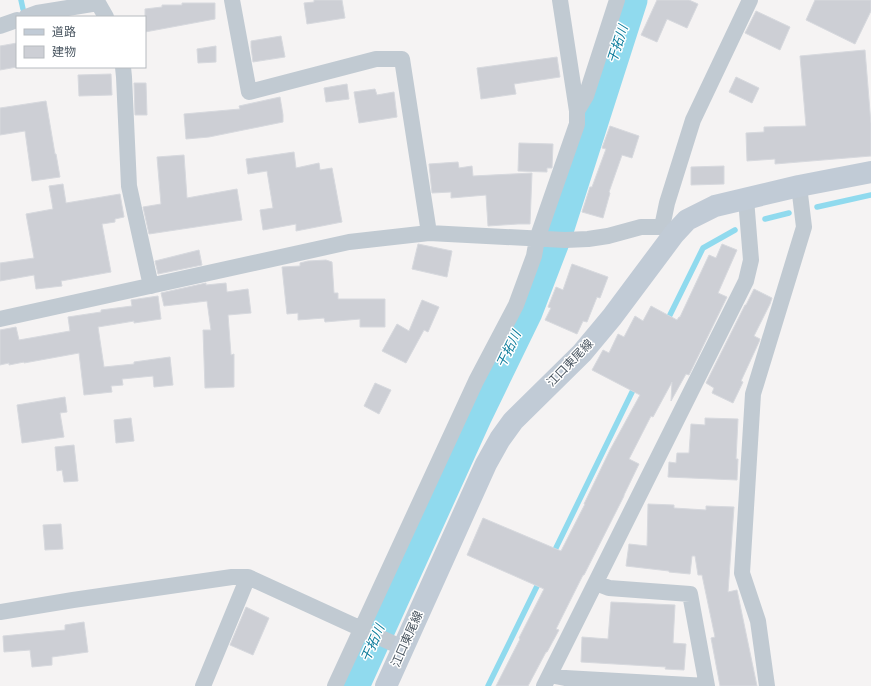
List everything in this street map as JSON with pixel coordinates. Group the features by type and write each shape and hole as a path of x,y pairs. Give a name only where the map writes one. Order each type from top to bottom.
{"main road":[{"name":"江口東尾線","path":"386,686 395,644 500,439 513,421 582,353 612,317 668,231 715,206 799,186 871,172"}],"street":[{"path":"232,0 249,92 376,59 402,59 429,233"},
{"path":"335,686 363,629 476,381 516,305 540,239 577,124 577,111 560,0"},
{"path":"577,111 586,96 617,0"},
{"path":"0,319 349,242 429,233 565,240 608,236 641,227 668,231 667,203 692,120 750,0"},
{"path":"32,10 99,1 106,16"},
{"path":"0,26 16,20"},
{"path":"123,68 129,186 151,286"},
{"path":"766,686 758,621 742,574 753,394 804,227 799,186"},
{"path":"547,681 746,281 751,260 746,198"},
{"path":"0,612 217,579 248,577 395,644"},
{"path":"204,686 248,577"},
{"path":"547,681 564,678 708,686 690,594 609,588 596,583"}],"building":[{"path":"314,0 342,0 345,18 307,24 304,3 314,2"},
{"path":"657,0 689,0 698,4 687,28 667,19 657,42 641,35"},
{"path":"815,0 871,0 871,11 855,44 806,20"},
{"path":"182,3 215,3 215,19 146,32 145,9 162,7 162,5 182,5"},
{"path":"756,11 790,27 780,50 745,33"},
{"path":"281,36 285,57 253,62 251,41"},
{"path":"16,43 16,67 0,70 0,46"},
{"path":"216,46 216,62 198,63 197,49"},
{"path":"865,50 871,124 871,156 775,164 775,159 747,161 746,133 764,132 764,127 806,126 800,56"},
{"path":"557,57 560,77 514,84 516,94 481,99 477,68"},
{"path":"111,74 112,95 79,96 78,75"},
{"path":"736,77 759,88 752,103 729,92"},
{"path":"134,83 146,83 147,115 135,115"},
{"path":"347,84 349,99 326,102 324,88"},
{"path":"375,89 377,95 394,92 397,117 359,123 354,92"},
{"path":"280,97 283,122 209,137 186,139 184,114 240,109 239,106"},
{"path":"46,101 60,177 32,181 25,131 0,135 0,108"},
{"path":"610,126 639,136 632,158 622,155 609,192 603,218 582,212 590,187 592,187 606,149 602,148"},
{"path":"519,143 553,144 552,168 547,168 547,172 518,171"},
{"path":"294,152 296,168 319,163 320,170 332,168 342,222 296,231 296,224 263,230 260,210 273,208 267,171 248,174 246,159"},
{"path":"184,155 187,198 237,189 242,220 149,234 143,207 161,204 157,157"},
{"path":"458,162 459,168 472,166 473,176 532,173 530,224 488,226 486,195 451,198 451,192 432,193 429,164"},
{"path":"724,166 724,184 691,185 691,167"},
{"path":"63,184 66,203 120,194 124,217 115,219 115,222 102,224 111,272 61,281 62,286 36,289 34,275 0,281 0,263 34,258 26,214 53,209 49,186"},
{"path":"418,244 452,251 447,277 412,269"},
{"path":"722,244 737,250 718,293 727,297 689,375 686,374 671,401 672,382 653,417 651,416 629,459 639,464 556,629 559,630 528,686 496,686 544,589 467,555 483,518 561,551 610,450 640,395 592,370 603,350 609,353 618,334 624,337 635,316 643,321 651,306 677,320 680,317 709,255 716,258"},
{"path":"199,250 202,265 158,274 155,261"},
{"path":"326,260 332,262 334,293 338,293 338,299 385,299 385,327 360,327 360,319 325,322 324,318 298,320 298,313 287,314 282,267 300,266 300,263 308,261"},
{"path":"572,264 608,277 600,298 597,297 587,322 583,321 577,334 545,320 551,308 548,307 556,287 563,290"},
{"path":"206,283 206,285 226,283 227,292 248,289 251,313 228,315 231,355 234,354 234,387 205,388 203,330 211,330 207,301 164,306 161,293"},
{"path":"754,289 772,298 754,336 760,339 733,403 712,393 714,388 706,383"},
{"path":"158,296 161,319 134,323 134,321 98,327 104,367 134,364 134,362 170,357 173,385 154,387 153,376 122,379 123,385 111,386 112,392 84,395 79,353 24,363 9,365 9,363 0,365 0,330 16,327 19,340 70,331 68,317 101,312 101,310 132,306 131,300"},
{"path":"422,300 439,307 428,332 424,330 406,363 382,351 397,324 409,331"},
{"path":"375,383 391,390 379,414 364,406"},
{"path":"65,397 67,412 60,413 64,437 22,443 17,405"},
{"path":"131,418 134,441 116,443 114,420"},
{"path":"705,418 738,419 736,459 738,459 737,480 668,477 669,462 676,463 677,453 689,453 691,424 705,425"},
{"path":"74,445 78,481 64,482 62,470 57,471 55,447"},
{"path":"648,504 674,505 674,508 706,510 706,506 734,507 728,592 737,590 757,686 720,686 711,638 715,637 702,575 698,575 695,556 692,556 690,574 626,566 629,544 647,546"},
{"path":"61,524 63,549 45,550 43,525"},
{"path":"611,602 675,605 673,643 686,644 684,670 665,669 666,667 581,662 582,637 608,639"},
{"path":"246,607 269,618 253,655 230,645"},
{"path":"84,622 88,652 52,657 52,665 32,667 30,650 4,652 3,636 65,630 65,625"}],"waterway":[{"path":"21,0 23,9"},
{"name":"干拓川","path":"353,686 476,415 526,312 556,234 631,0"},
{"path":"817,207 871,195"},
{"path":"765,219 789,213"},
{"path":"666,323 703,248 735,230"},
{"path":"553,554 636,384"},
{"path":"488,686 540,580"}]}
